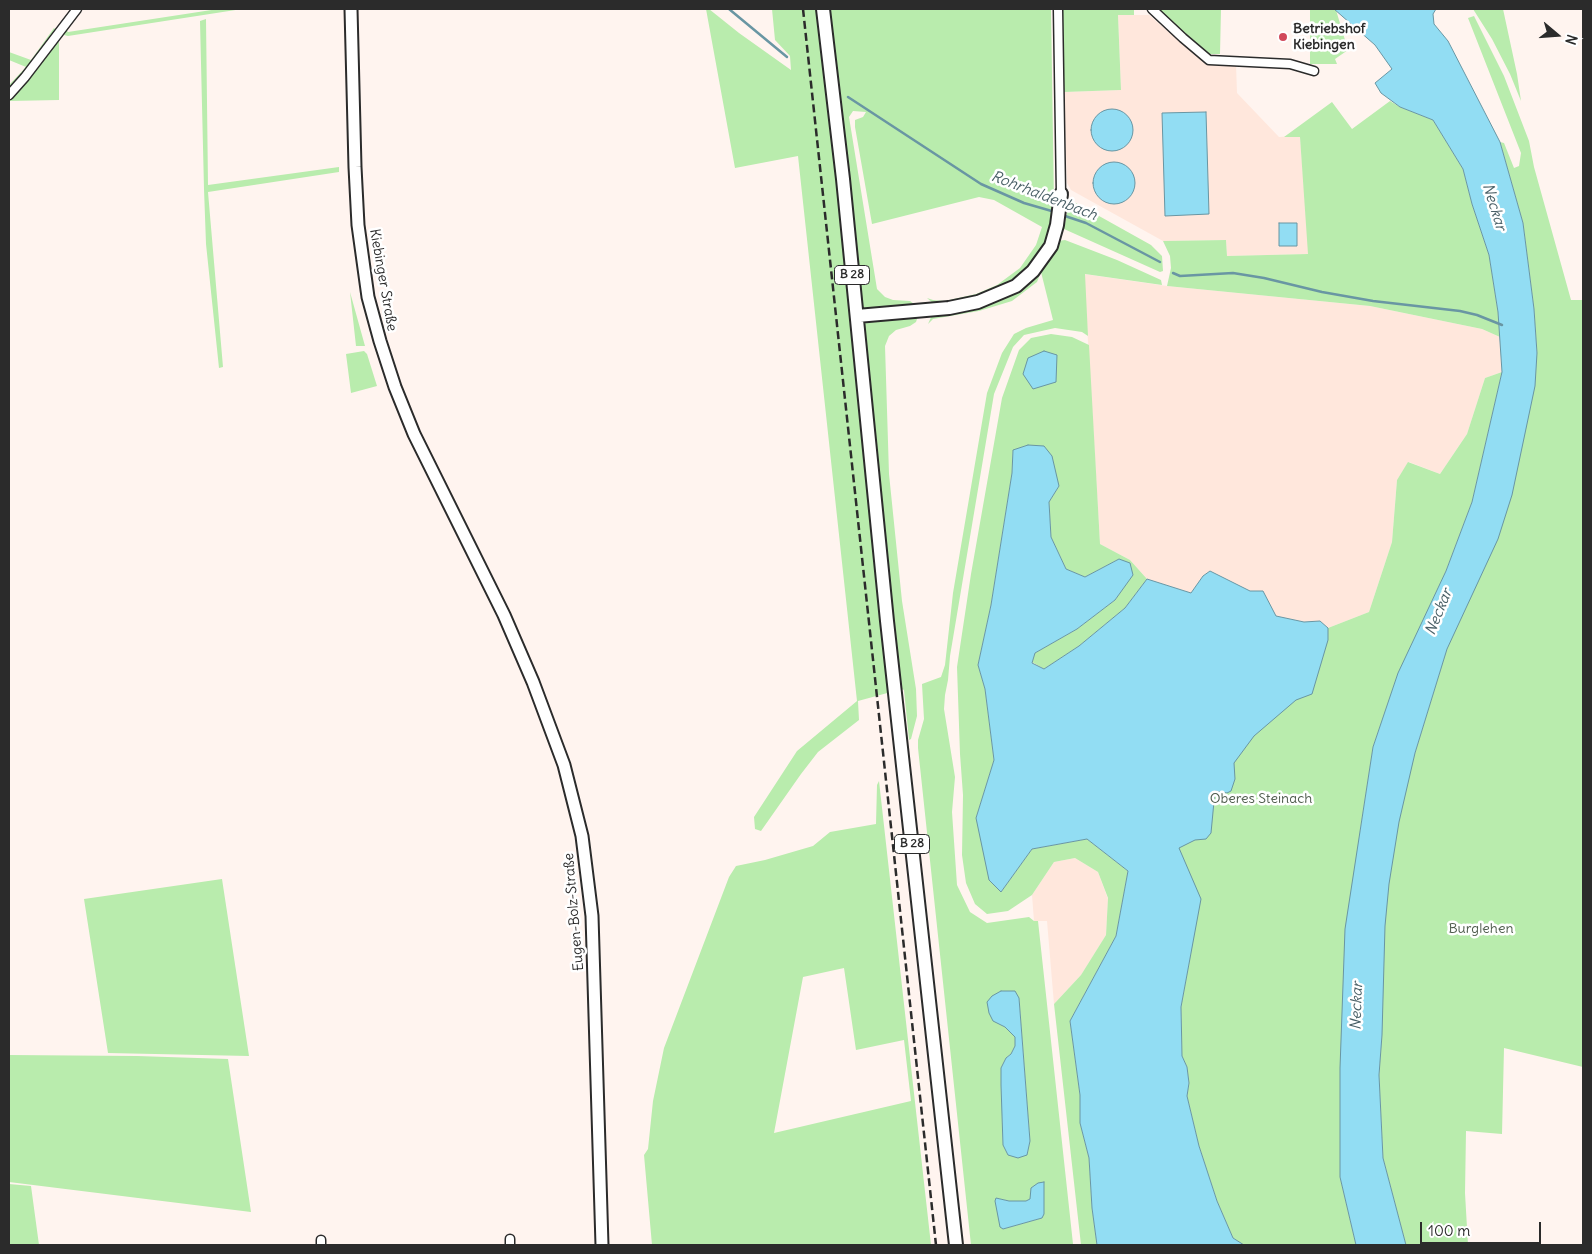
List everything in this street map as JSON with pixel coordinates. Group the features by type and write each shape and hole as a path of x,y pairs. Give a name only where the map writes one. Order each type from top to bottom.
{"main road":[{"name":"B 28","path":"823,9 956,1245"},
{"path":"856,316 949,308 978,302 1016,286 1033,271 1051,246 1061,199"}],"street":[{"path":"9,95 26,77 77,9"},
{"name":"Kiebinger Straße","path":"351,9 356,196 360,242 368,296 380,341 400,401 466,538"},
{"path":"1058,9 1061,199"},
{"path":"1152,9 1209,60 1290,64 1314,71"},
{"name":"Eugen-Bolz-Straße","path":"466,538 517,643 545,711 569,781 582,836 592,916 602,1245"}],"shaded area":[{"path":"1118,15 1149,15 1206,64 1236,64 1237,93 1279,137 1300,136 1309,254 1227,256 1226,240 1163,241 1071,190 1067,183 1064,92 1121,90"},
{"path":"1084,274 1167,286 1370,306 1482,329 1500,337 1502,372 1485,378 1467,434 1440,474 1409,462 1397,480 1392,542 1369,612 1328,628 1320,621 1304,622 1275,616 1263,591 1250,591 1210,571 1203,576 1191,593 1147,579 1130,560 1100,544"},
{"path":"1075,858 1098,872 1108,899 1106,935 1081,975 1054,1004 1047,921 1034,921 1032,895 1054,862"}],"green space":[{"path":"218,9 242,9 68,36 64,35 66,30 68,32"},
{"path":"706,9 709,9 791,70 790,56 775,40 772,9 1051,9 1054,204 1051,229 1042,250 1024,272 1002,289 985,295 935,305 927,298 945,301 976,294 997,285 1020,268 1036,245 1042,227 994,200 979,197 872,224 855,127 855,120 863,117 866,112 853,111 849,117 877,289 885,297 893,300 910,301 914,304 917,319 910,326 896,330 889,336 885,346 889,474 902,601 916,689 917,716 911,739 909,740 904,690 858,701 859,720 818,752 761,831 755,829 754,817 797,751 857,701 798,156 735,168"},
{"path":"1061,9 1134,9 1134,15 1118,15 1121,90 1064,92"},
{"path":"1157,9 1221,9 1220,54 1209,54 1185,36"},
{"path":"1310,9 1336,10 1348,50 1335,59 1337,64 1310,64"},
{"path":"1473,9 1503,9 1521,101 1492,39"},
{"name":"Burglehen","path":"1474,16 1504,76 1529,141 1534,167 1571,300 1583,300 1583,1067 1504,1048 1502,1134 1466,1131 1465,1193 1468,1245 1406,1245 1383,1158 1379,1075 1382,1032 1376,945 1390,835 1537,353 1534,309 1523,223 1500,142 1504,143 1514,168 1519,166 1521,153 1468,18"},
{"path":"206,19 208,185 339,167 339,172 208,192 223,367 219,368 206,244 200,21"},
{"path":"54,28 56,30 9,92 9,85 26,67 9,60 9,52 31,60"},
{"path":"57,42 59,42 59,100 9,101 9,99"},
{"path":"1390,101 1433,120 1463,169 1472,204 1489,255 1500,337 1482,329 1370,306 1167,286 1171,268 1170,256 1163,241 1226,240 1227,256 1308,254 1300,137 1284,137 1332,102 1352,129"},
{"path":"1074,202 1151,245 1162,256 1163,271 1160,272 1064,229 1063,226 1069,203"},
{"path":"1065,240 1117,260 1161,280 1162,285 1085,274 1088,336 1082,332 1055,328 1024,335 1013,347 994,394 945,695 944,709 955,777 952,812 957,885 970,912 987,923 1029,917 1034,921 1038,921 1073,1244 971,1245 918,748 918,740 924,719 922,684 941,677 945,665 953,593 987,393 1002,353 1014,334 1026,328 1053,320 1041,272 1037,282 1012,301 979,311 933,319 928,324 932,315 986,305 1016,291 1041,271 1058,241","holes":["1019,998 1030,1141 1027,1155 1008,1155 1003,1145 1001,1068 1015,1046 1015,1036 993,1020","996,1198 1009,1201 1026,1201 1030,1199 1042,1218 1003,1229"]},
{"path":"350,292 365,346 356,346"},
{"path":"1051,334 1072,337 1089,345 1100,544 1130,560 1147,579 1125,608 1079,646 1044,669 1032,662 1035,653 1077,629 1115,600 1133,574 1119,559 1085,577 1066,569 1051,537 1049,502 1059,486 1013,450 1012,473 991,605 978,665 985,689 994,760 976,818 1001,892 1032,849 1087,839 1128,871 1116,936 1070,1021 1080,1095 1080,1123 1089,1158 1092,1208 1097,1245 1081,1245 1054,1004 1081,975 1106,935 1108,898 1098,872 1075,858 1054,862 1032,895 1008,911 987,914 975,904 966,883 962,855 963,795 957,667 971,574 1002,398 1019,350 1031,338"},
{"path":"364,351 367,354 377,386 351,393 346,354"},
{"name":"Oberes Steinach","path":"1502,372 1472,502 1446,571 1395,683 1373,747 1360,832 1340,1177 1356,1245 1244,1245 1233,1238 1217,1201 1199,1146 1187,1096 1189,1083 1187,1067 1182,1056 1181,1007 1191,952 1154,746 1328,640 1328,628 1369,612 1392,542 1397,480 1408,462 1440,474 1467,434 1485,378"},
{"path":"879,781 931,1245 652,1245 644,1155 648,1149 653,1101 664,1048 729,877 736,866 813,846 830,832 876,824 877,785","holes":["844,968 856,1050 904,1040 911,1101 774,1133 803,977"]},
{"path":"222,879 249,1056 108,1053 84,899"},
{"path":"9,1055 228,1059 251,1212 9,1182"},
{"path":"9,1184 31,1186 39,1245 9,1245"}],"water":[{"name":"Neckar","path":"1334,9 1436,9 1433,14 1434,24 1448,41 1500,142 1523,223 1534,309 1537,353 1535,386 1512,495 1498,539 1447,649 1415,753 1399,822 1389,884 1385,926 1379,1075 1383,1158 1406,1245 1356,1245 1340,1177 1340,1068 1345,929 1373,747 1398,673 1446,571 1472,502 1502,372 1498,312 1489,255 1472,204 1463,169 1433,120 1400,107 1381,93 1375,83 1392,69 1375,45"},
{"path":"1112,109 1127,115 1133,130 1127,145 1112,151 1097,145 1091,130 1097,115"},
{"path":"1206,112 1209,214 1165,216 1162,113"},
{"path":"1114,162 1129,168 1135,183 1129,198 1114,204 1099,198 1093,183 1099,168"},
{"path":"1279,223 1297,223 1297,246 1279,246"},
{"path":"1044,351 1057,355 1056,382 1033,389 1023,374 1028,358"},
{"path":"1028,445 1044,446 1052,456 1059,486 1049,502 1051,537 1066,569 1085,577 1119,559 1130,563 1133,575 1115,600 1077,629 1035,653 1032,663 1044,669 1079,646 1125,608 1147,579 1191,593 1203,576 1210,571 1250,591 1263,591 1276,616 1304,622 1320,621 1328,628 1328,640 1312,694 1296,700 1254,736 1234,763 1235,779 1231,791 1227,793 1215,791 1211,833 1206,839 1195,840 1179,848 1201,899 1181,1007 1182,1056 1187,1067 1189,1083 1187,1096 1199,1146 1217,1201 1233,1238 1244,1245 1097,1245 1092,1208 1089,1158 1080,1123 1080,1095 1070,1021 1116,936 1128,871 1087,839 1032,849 1001,892 989,880 976,818 994,760 985,689 978,665 991,605 1012,473 1013,450"},
{"path":"1001,991 1015,991 1019,998 1030,1141 1027,1155 1018,1158 1008,1155 1003,1145 1001,1085 1001,1068 1015,1046 1015,1037 1005,1027 993,1021 987,1002 992,996"},
{"path":"1044,1182 1044,1214 1042,1218 1003,1229 1000,1227 996,1198 1009,1201 1026,1201 1030,1199 1031,1188 1038,1183"}],"waterway":[{"name":"Rohrhaldenbach","path":"729,9 787,57"},
{"name":"Rohrhaldenbach","path":"848,97 981,184 1024,203 1055,212"},
{"name":"Rohrhaldenbach","path":"1062,215 1086,223 1160,262"},
{"name":"Rohrhaldenbach","path":"1173,273 1180,276 1233,273 1373,301 1460,311 1477,315 1502,325"}],"railway":[{"path":"803,9 936,1245"}],"place":[{"name":"Betriebshof Kiebingen","path":"1283,37"}]}
